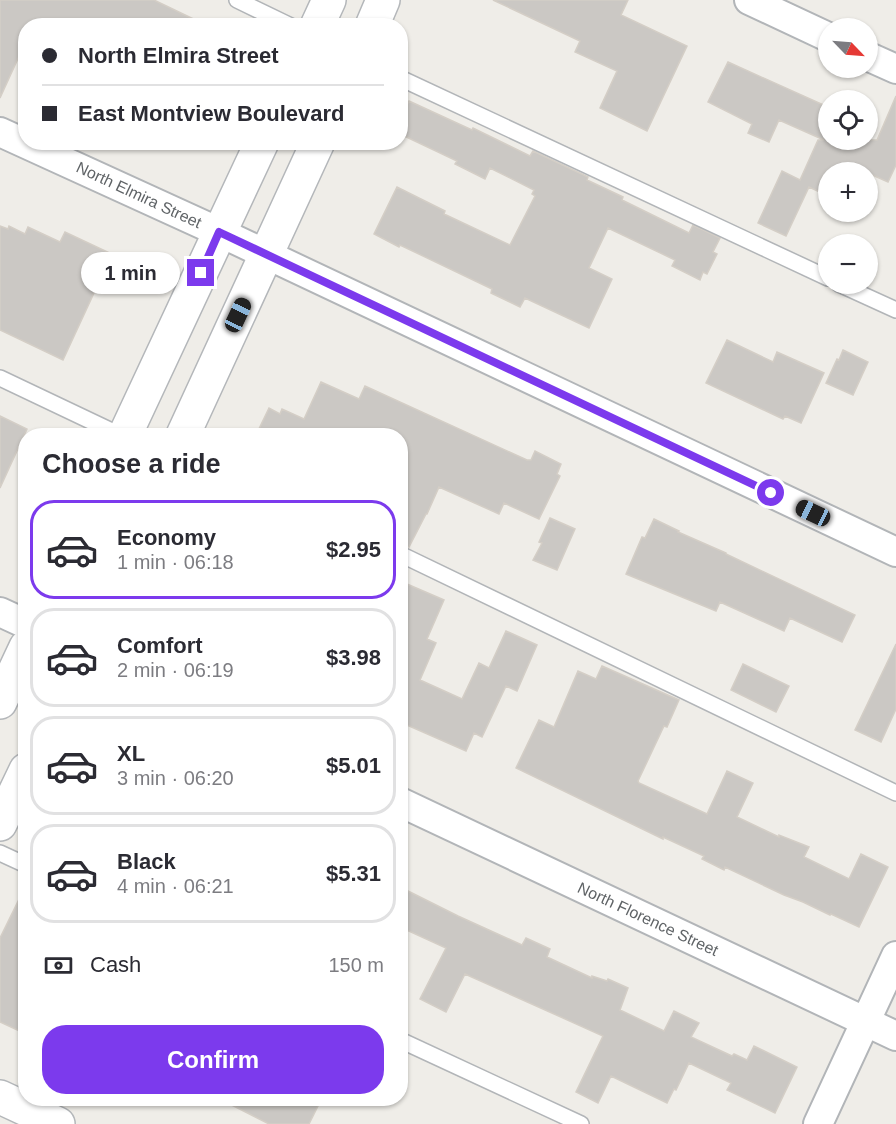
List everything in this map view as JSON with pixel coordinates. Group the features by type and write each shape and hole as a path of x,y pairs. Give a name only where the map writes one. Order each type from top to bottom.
{"main road":[{"path":"321,18 329,0"},
{"path":"375,18 383,0"},
{"path":"128,428 258,150"},
{"path":"186,428 314,150"},
{"path":"0,702 18,664"},
{"path":"0,824 18,787"},
{"path":"0,1097 18,1105"},
{"path":"19,1106 58,1124"}],"street":[{"path":"749,0 818,32"},
{"path":"878,61 896,69"},
{"name":"North Elmira Street","path":"0,132 18,140"},
{"name":"North Elmira Street","path":"39,150 219,232 896,552"},
{"path":"0,612 18,620"},
{"name":"North Florence Street","path":"408,806 896,1036"},
{"path":"818,1124 896,957"}],"lane":[{"path":"237,0 274,18"},
{"path":"408,82 818,273"},
{"path":"861,294 896,310"},
{"path":"0,378 105,428"},
{"path":"408,558 896,793"},
{"path":"0,853 18,861"},
{"path":"408,1044 581,1124"}],"building":[{"path":"0,0 154,0 191,18 18,18 18,59 0,98"},
{"path":"493,0 628,0 621,15 687,46 647,131 600,108 617,71 575,52 580,41"},
{"path":"728,62 818,102 818,137 779,120 769,142 748,133 752,124 708,102"},
{"path":"896,96 896,165 888,182 878,178 878,162 818,162 818,191 809,187 786,236 758,223 782,171 800,180 818,140 818,150 878,150 878,138"},
{"path":"409,101 472,130 473,128 530,156 533,151 588,177 587,180 623,197 622,200 689,233 693,225 720,238 713,252 717,254 707,274 703,272 700,280 672,266 675,260 608,228 589,268 612,279 589,328 525,298 520,307 491,293 492,289 374,234 397,187 445,211 444,214 510,245 535,196 532,194 534,190 490,168 485,179 455,164 457,161 408,138"},
{"path":"0,226 8,229 9,226 25,234 28,227 60,242 65,232 112,254 63,360 0,330"},
{"path":"727,340 773,362 777,352 824,373 801,423 785,416 783,419 706,383"},
{"path":"843,350 868,362 853,395 826,383"},
{"path":"321,382 359,399 365,386 527,460 531,460 535,451 561,464 557,474 560,476 539,519 504,503 499,514 439,487 409,547 408,428 259,428 269,408 280,414 282,409 304,419"},
{"path":"0,416 25,428 18,428 18,449 0,488"},
{"path":"550,518 575,529 557,570 533,560 542,543 539,542"},
{"path":"654,519 855,615 842,642 790,618 784,631 720,602 716,611 626,574 642,537 645,538"},
{"path":"408,584 444,600 427,639 436,643 420,680 462,699 479,663 489,668 506,631 537,645 517,691 506,686 482,737 474,733 466,751 408,726"},
{"path":"896,644 896,709 881,742 855,730"},
{"path":"743,664 789,686 776,712 731,690"},
{"path":"602,666 679,700 667,727 664,726 639,783 707,814 727,771 753,783 737,817 779,837 779,835 809,847 804,857 849,879 861,854 888,867 859,927 725,867 724,870 702,859 704,856 663,837 663,839 516,768 539,720 554,727 578,671 596,679"},
{"path":"408,891 522,945 526,938 550,949 547,957 592,978 592,976 607,981 608,979 628,988 620,1010 664,1031 674,1011 699,1023 691,1037 732,1056 734,1054 747,1060 754,1046 797,1067 775,1113 727,1090 731,1083 689,1063 667,1103 611,1076 598,1103 576,1092 603,1036 465,974 446,1012 420,999 446,948 408,931"},
{"path":"18,901 18,1030 0,1022 0,938"},
{"path":"234,1106 318,1106 309,1124 269,1124"}],"route":[{"path":"201,273 219,232 771,493"}]}
